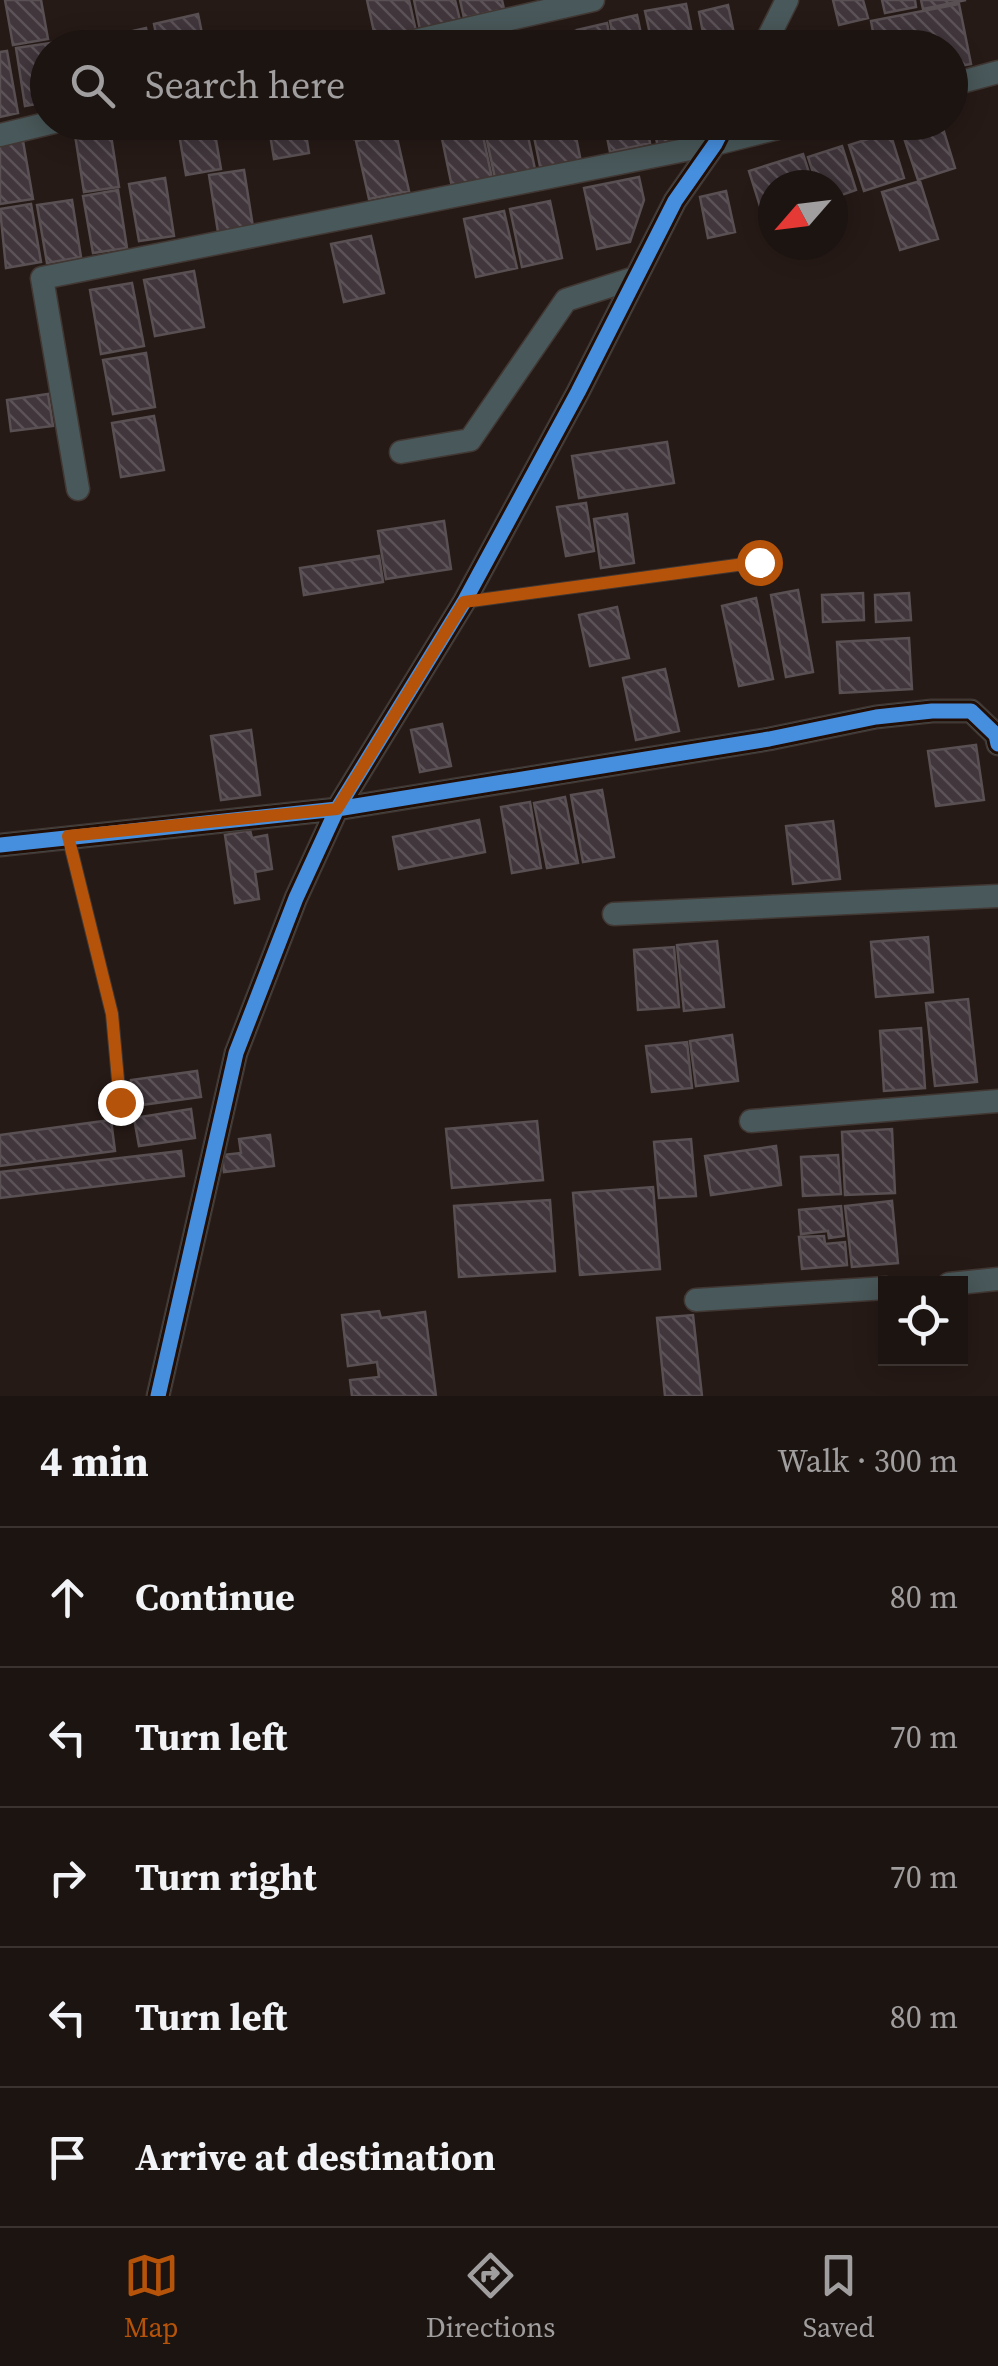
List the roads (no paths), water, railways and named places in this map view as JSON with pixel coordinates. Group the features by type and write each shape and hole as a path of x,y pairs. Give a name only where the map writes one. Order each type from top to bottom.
{"street":[{"path":"462,30 593,0"},
{"path":"772,30 787,0"},
{"path":"968,80 998,72"},
{"path":"0,134 30,127"},
{"path":"158,1396 236,1053 296,898 337,809 464,602 578,392 675,201 717,140"},
{"path":"78,489 42,278 731,140"},
{"path":"401,452 470,440 566,300 635,278"},
{"path":"0,845 337,809 932,710 971,711 996,735 998,744"},
{"path":"614,914 998,896"},
{"path":"750,1121 998,1101"},
{"path":"968,1282 998,1279"},
{"path":"696,1300 878,1289"}],"lane":[{"path":"464,602 759,562"},
{"path":"68,836 112,1014 120,1102"}]}
